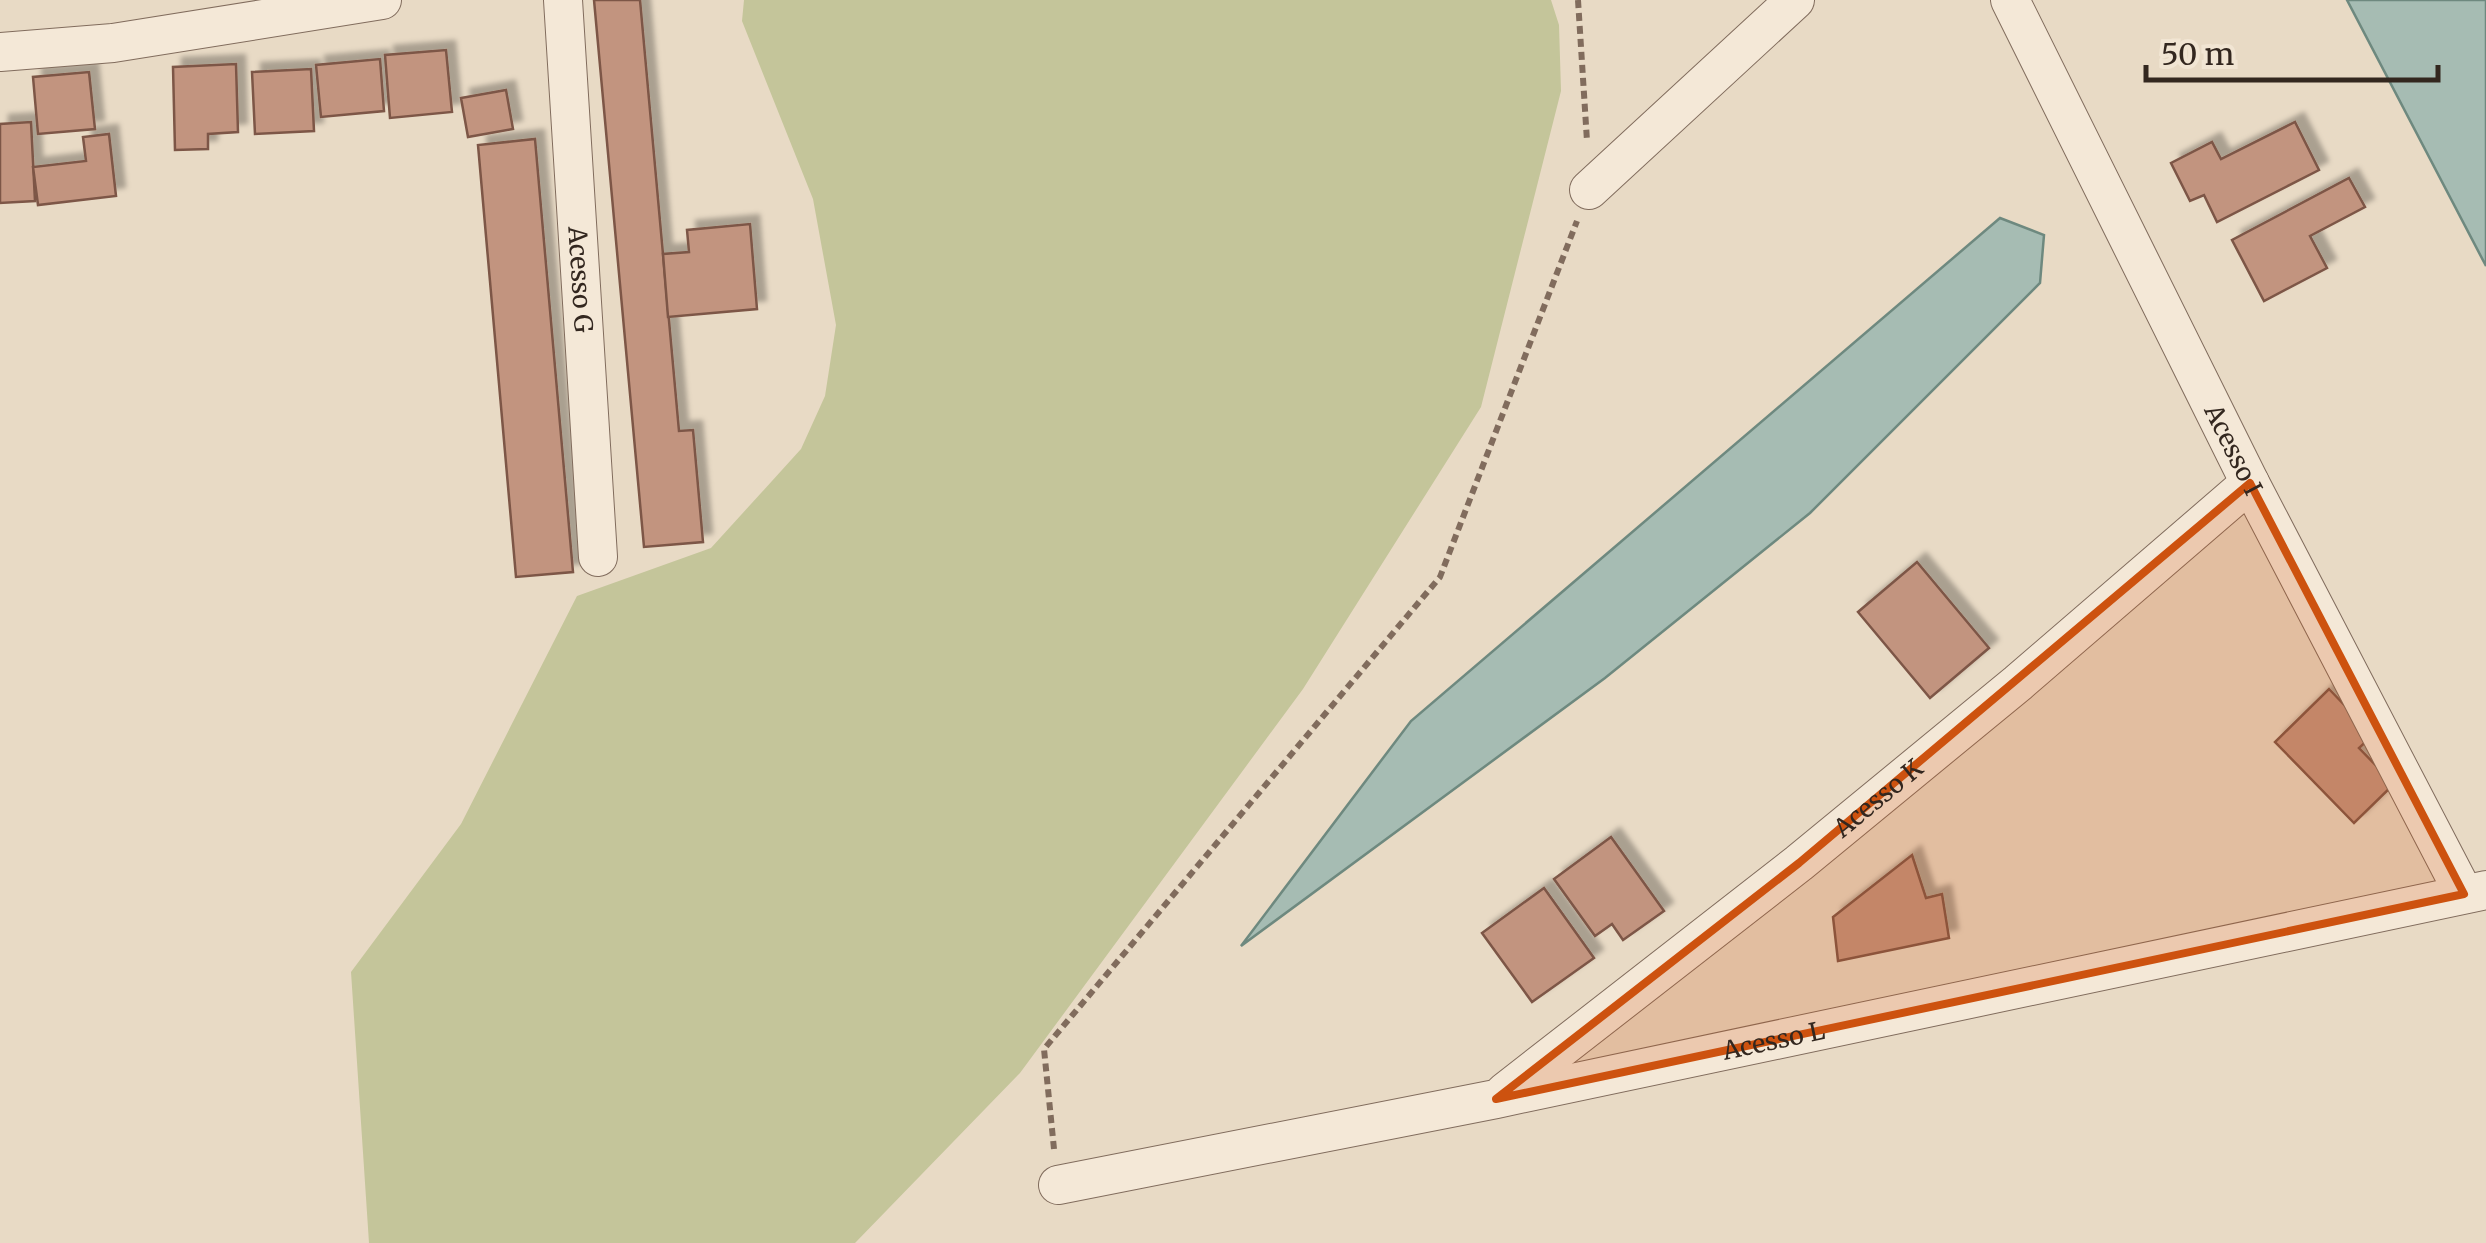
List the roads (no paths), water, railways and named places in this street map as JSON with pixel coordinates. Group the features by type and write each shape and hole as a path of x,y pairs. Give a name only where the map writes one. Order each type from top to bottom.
{"street":[{"path":"0,52 113,43 382,0"},
{"name":"Acesso G","path":"563,0 598,557"},
{"path":"1590,190 1795,0"},
{"name":"Acesso I","path":"2010,0 2250,482 2475,892"},
{"name":"Acesso K","path":"1496,1099 1800,863 1989,707 2250,482"},
{"name":"Acesso L","path":"1058,1185 1496,1099 2475,892"},
{"path":"1610,1074 1631,994"}]}
